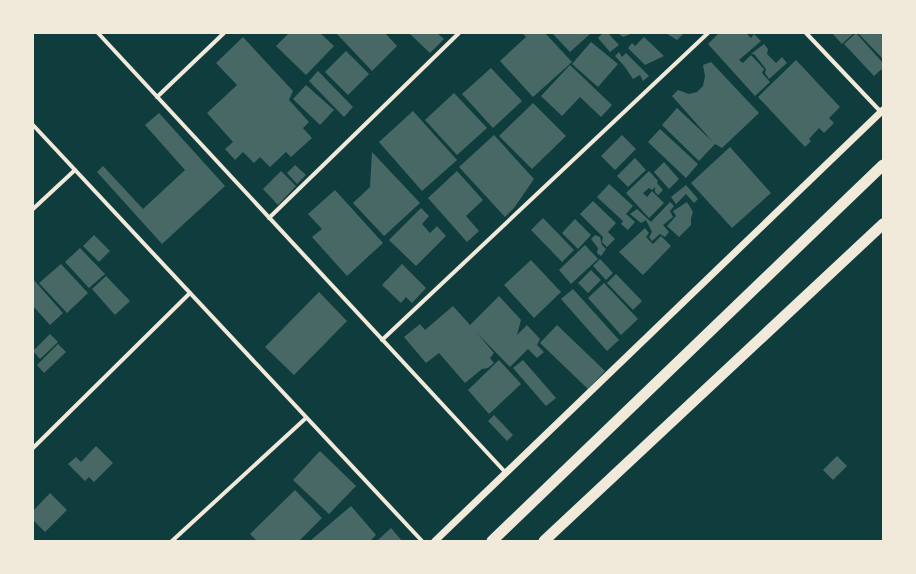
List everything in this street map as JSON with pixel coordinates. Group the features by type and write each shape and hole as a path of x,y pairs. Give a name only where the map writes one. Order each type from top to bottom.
{"highway":[{"path":"492,541 883,165"},
{"path":"544,541 883,224"}],"street":[{"path":"98,33 506,473"},
{"path":"157,97 224,33"},
{"path":"269,218 459,33"},
{"path":"382,340 708,33"},
{"path":"435,541 882,111 806,33"},
{"path":"33,125 422,541"},
{"path":"33,209 75,170"},
{"path":"33,448 190,293"},
{"path":"172,541 306,418"}],"building":[{"path":"289,33 320,33 334,46 306,75 276,46"},
{"path":"336,33 387,33 386,34 397,46 372,71"},
{"path":"409,33 437,33 444,39 430,53"},
{"path":"522,33 545,33 572,62 533,97 500,61 526,37"},
{"path":"552,33 591,33 570,52"},
{"path":"603,33 608,33 619,45 610,52 598,38"},
{"path":"618,33 633,33 623,37"},
{"path":"666,33 682,33 683,34 677,40"},
{"path":"719,33 746,33 751,38 754,34 761,41 739,60 743,63 751,55 764,69 762,73 770,82 755,96 708,44"},
{"path":"832,33 854,33 842,44"},
{"path":"856,33 883,63 883,68 874,76 844,44"},
{"path":"858,33 883,33 883,59"},
{"path":"243,37 293,91 289,100 309,122 303,128 312,138 291,157 286,152 270,167 260,157 254,163 243,152 235,160 225,149 233,142 207,113 237,85 216,63"},
{"path":"644,37 664,56 645,65 628,48 632,43 635,46"},
{"path":"591,42 618,64 598,87 572,64"},
{"path":"764,44 768,49 767,54 776,63 782,57 787,63 769,79 765,73 766,69 754,54 751,54"},
{"path":"346,51 369,74 348,95 325,72"},
{"path":"619,52 622,57 626,53 649,76 643,81 640,75 633,79 615,56"},
{"path":"796,60 840,107 829,118 834,123 824,133 819,128 809,139 811,141 805,147 758,97"},
{"path":"711,62 759,113 722,148 715,144 699,161 662,125 677,108 713,142 672,96 678,90 689,94 697,92 703,86 705,76 703,65"},
{"path":"570,65 612,105 601,117 580,97 562,116 541,96"},
{"path":"491,68 522,101 493,128 462,94"},
{"path":"318,71 353,107 344,117 309,81"},
{"path":"306,85 334,110 320,125 293,99"},
{"path":"454,93 487,128 457,155 425,120"},
{"path":"533,103 566,136 532,169 499,136"},
{"path":"413,111 457,160 422,191 379,142"},
{"path":"159,113 225,186 162,244 97,172 103,166 143,209 185,170 145,125"},
{"path":"660,129 698,164 686,178 648,142"},
{"path":"494,135 534,179 514,208 505,217 459,167"},
{"path":"622,135 636,149 615,170 601,156"},
{"path":"730,147 771,193 732,228 691,183"},
{"path":"372,152 420,203 384,236 353,203 370,187"},
{"path":"635,158 646,170 628,187 617,176"},
{"path":"664,162 679,179 669,189 654,172"},
{"path":"295,165 306,175 297,184 287,173"},
{"path":"281,171 296,186 278,205 263,189"},
{"path":"457,171 483,200 466,216 479,231 467,242 428,198"},
{"path":"649,171 658,181 657,183 663,190 658,195 655,192 655,187 652,190 649,188 643,193 647,197 652,191 664,203 649,218 626,193"},
{"path":"609,184 633,206 626,214 635,222 628,230 621,224 623,221 597,197"},
{"path":"686,185 698,199 694,203 686,194 676,204 671,197"},
{"path":"335,190 383,243 347,276 312,237 322,229 308,214"},
{"path":"593,201 616,223 608,232 615,239 607,247 602,242 603,237 580,214"},
{"path":"670,202 674,206 670,211 673,217 663,225 669,232 665,237 660,234 652,241 649,237 652,232 646,220 641,223 630,214 637,209 651,222"},
{"path":"687,202 693,212 691,225 679,237 667,226 676,216 673,211"},
{"path":"421,208 429,216 422,224 430,233 437,226 446,236 416,266 389,240"},
{"path":"543,218 574,250 562,262 531,230"},
{"path":"575,219 591,235 578,249 562,233"},
{"path":"645,228 649,233 646,237 653,244 661,236 671,246 643,275 619,252"},
{"path":"94,235 110,251 99,262 83,246"},
{"path":"595,235 600,237 602,245 606,249 601,256 597,253 598,248 591,239"},
{"path":"585,245 598,259 571,284 559,270"},
{"path":"80,248 105,274 89,288 65,262"},
{"path":"600,259 613,273 606,280 593,266"},
{"path":"531,260 561,292 534,318 504,285"},
{"path":"61,264 88,293 67,313 39,283"},
{"path":"402,264 426,288 412,303 406,297 401,303 382,285"},
{"path":"591,270 601,280 588,293 578,283"},
{"path":"616,274 642,301 633,310 607,283"},
{"path":"106,276 130,301 115,315 92,289"},
{"path":"33,279 63,313 50,325 33,306"},
{"path":"604,283 638,319 621,335 588,298"},
{"path":"573,289 619,340 607,351 561,299"},
{"path":"319,292 347,321 294,375 265,347"},
{"path":"499,296 521,320 517,335 527,325 540,339 537,345 544,352 537,358 528,349 510,367 477,333 494,353 490,358 494,363 488,368 482,369 465,383 439,353 426,363 404,337 420,324 425,330 453,306 470,325"},
{"path":"557,325 605,371 588,389 540,343"},
{"path":"50,334 58,342 40,359 33,351"},
{"path":"58,344 66,352 44,373 37,365"},
{"path":"499,360 521,384 489,414 468,390"},
{"path":"523,360 556,398 546,406 513,368"},
{"path":"494,415 513,435 507,441 488,421"},
{"path":"96,446 113,463 94,482 89,477 85,481 68,464 76,457 81,462"},
{"path":"320,451 356,486 329,514 293,480"},
{"path":"837,456 847,466 833,480 823,470"},
{"path":"295,490 322,518 299,541 257,541 250,534"},
{"path":"50,493 67,510 45,532 33,520 33,511"},
{"path":"351,506 376,535 370,541 310,541"},
{"path":"391,528 402,541 377,541"}]}
